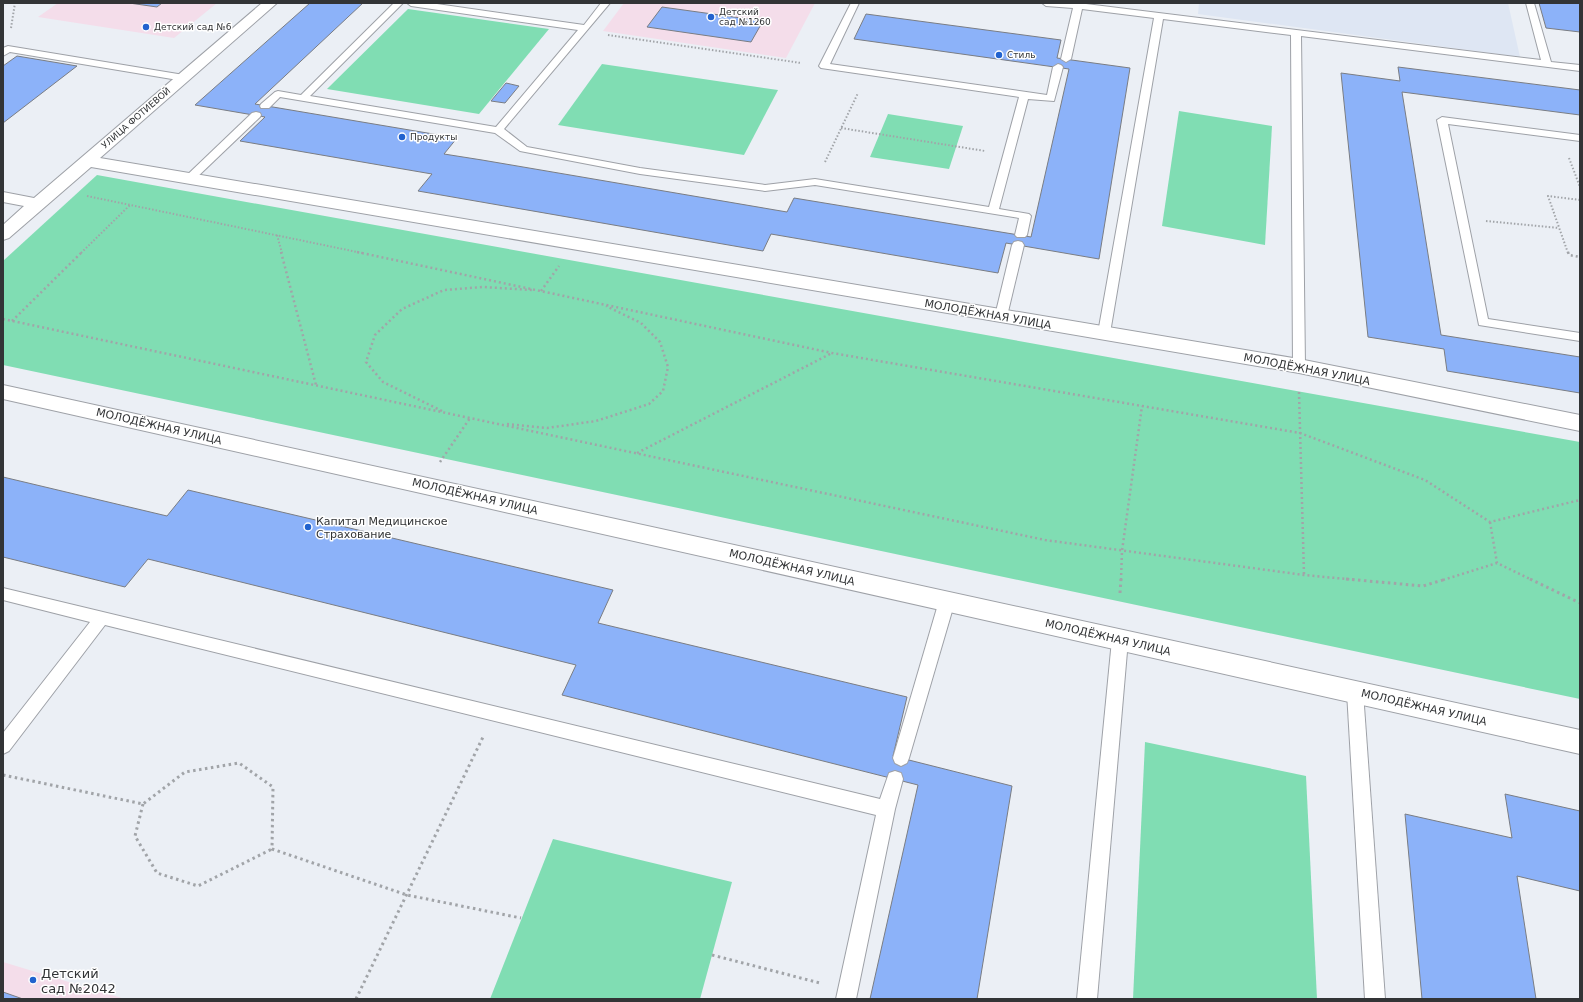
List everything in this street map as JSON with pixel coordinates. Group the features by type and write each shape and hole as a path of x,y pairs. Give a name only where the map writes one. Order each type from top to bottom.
{"street":[{"name":"УЛИЦА ФОТИЕВОЙ","path":"3,234 270,3"},
{"name":"МОЛОДЁЖНАЯ УЛИЦА","path":"86,161 1299,366 1580,423"},
{"path":"3,197 38,204"},
{"name":"МОЛОДЁЖНАЯ УЛИЦА","path":"3,392 1580,742"}],"lane":[{"path":"303,98 399,3"},
{"path":"412,3 584,30"},
{"path":"498,130 606,3"},
{"path":"855,3 824,66 1051,99 1058,67"},
{"path":"1046,3 1580,68"},
{"path":"1530,3 1546,64"},
{"path":"1066,59 1078,6"},
{"path":"1104,334 1159,16"},
{"path":"1296,34 1299,366"},
{"path":"3,52 8,49 184,78"},
{"path":"265,106 278,94 498,130 524,149 640,171 765,188 815,182 1025,216 1001,316"},
{"path":"993,211 1024,96"},
{"path":"189,179 256,115"},
{"path":"1580,138 1442,120 1483,322 1580,337"},
{"path":"3,594 886,809"},
{"path":"901,758 947,601"},
{"path":"3,746 102,618"},
{"path":"1086,999 1120,640"},
{"path":"1355,692 1375,999"},
{"path":"847,995 886,809 895,779"}],"path":[{"path":"584,30 824,66"},
{"path":"815,182 868,73"},
{"path":"841,128 1008,155"},
{"path":"54,190 131,204 832,353 1300,433 1425,480 1490,522 1580,500"},
{"path":"1580,200 1548,196 1568,255 1580,257"},
{"path":"12,321 131,204"},
{"path":"1462,219 1559,228"},
{"path":"277,235 316,385"},
{"path":"446,413 383,382 366,362 375,335 402,310 444,290 482,287 542,291"},
{"path":"496,423 547,428 596,420 649,404 663,391 668,367 660,342 641,324 602,304"},
{"path":"3,319 1045,540 1304,576 1423,586 1497,563 1580,603"},
{"path":"636,453 832,353"},
{"path":"1299,366 1304,576"},
{"path":"1120,593 1122,551 1142,406"},
{"path":"425,485 470,418"},
{"path":"1490,522 1497,563"},
{"path":"356,999 495,714"},
{"path":"272,849 273,787 239,763 185,772 143,804 135,836 157,873 198,886 272,849 407,895 521,918"},
{"path":"3,775 143,804"},
{"path":"712,955 847,995"}],"shaded area":[{"name":"Детский сад №6","path":"58,3 217,3 174,38 38,17"},
{"name":"Детский сад №1260","path":"624,3 815,3 786,58 603,31"},
{"path":"1199,3 1508,3 1520,57 1198,14"},
{"name":"Детский сад №2042","path":"3,962 125,999 3,999"}],"green space":[{"path":"408,9 549,29 479,114 327,89"},
{"path":"602,64 778,90 744,155 558,125"},
{"path":"1179,111 1272,126 1265,245 1162,226"},
{"path":"888,114 963,126 949,169 870,157"},
{"path":"97,175 1580,442 1580,699 3,365 3,261"},
{"path":"1145,742 1306,776 1317,999 1133,999"},
{"path":"553,839 732,882 700,999 490,999"}],"building":[{"path":"129,3 162,3 157,7"},
{"path":"310,3 363,3 255,104 457,138 444,154 787,212 794,198 1031,237 1069,69 854,39 866,14 1061,40 1057,58 1130,68 1099,259 1006,243 998,273 771,234 763,251 418,191 432,174 240,141 265,117 195,105"},
{"path":"1539,3 1580,3 1580,32 1546,28"},
{"path":"662,7 763,21 751,42 647,27"},
{"path":"17,56 77,66 3,123 3,66"},
{"path":"1398,67 1580,90 1580,115 1402,92 1441,335 1580,357 1580,393 1447,371 1444,349 1368,337 1341,73 1400,81"},
{"path":"506,83 519,86 505,103 491,101"},
{"path":"3,477 167,516 188,490 613,590 598,623 907,697 893,756 1012,786 977,999 870,999 918,785 562,695 576,665 148,559 125,587 3,557"},
{"path":"1505,794 1580,811 1580,891 1517,876 1536,999 1422,999 1405,814 1512,838"},
{"path":"3,992 23,999 3,999"}],"place":[{"name":"Детский сад №1260","path":"711,17"},
{"name":"Детский сад №6","path":"146,27"},
{"name":"Стиль","path":"999,55"},
{"name":"Продукты","path":"402,137"},
{"name":"Капитал Медицинское Страхование","path":"308,527"},
{"name":"Детский сад №2042","path":"33,980"}]}
